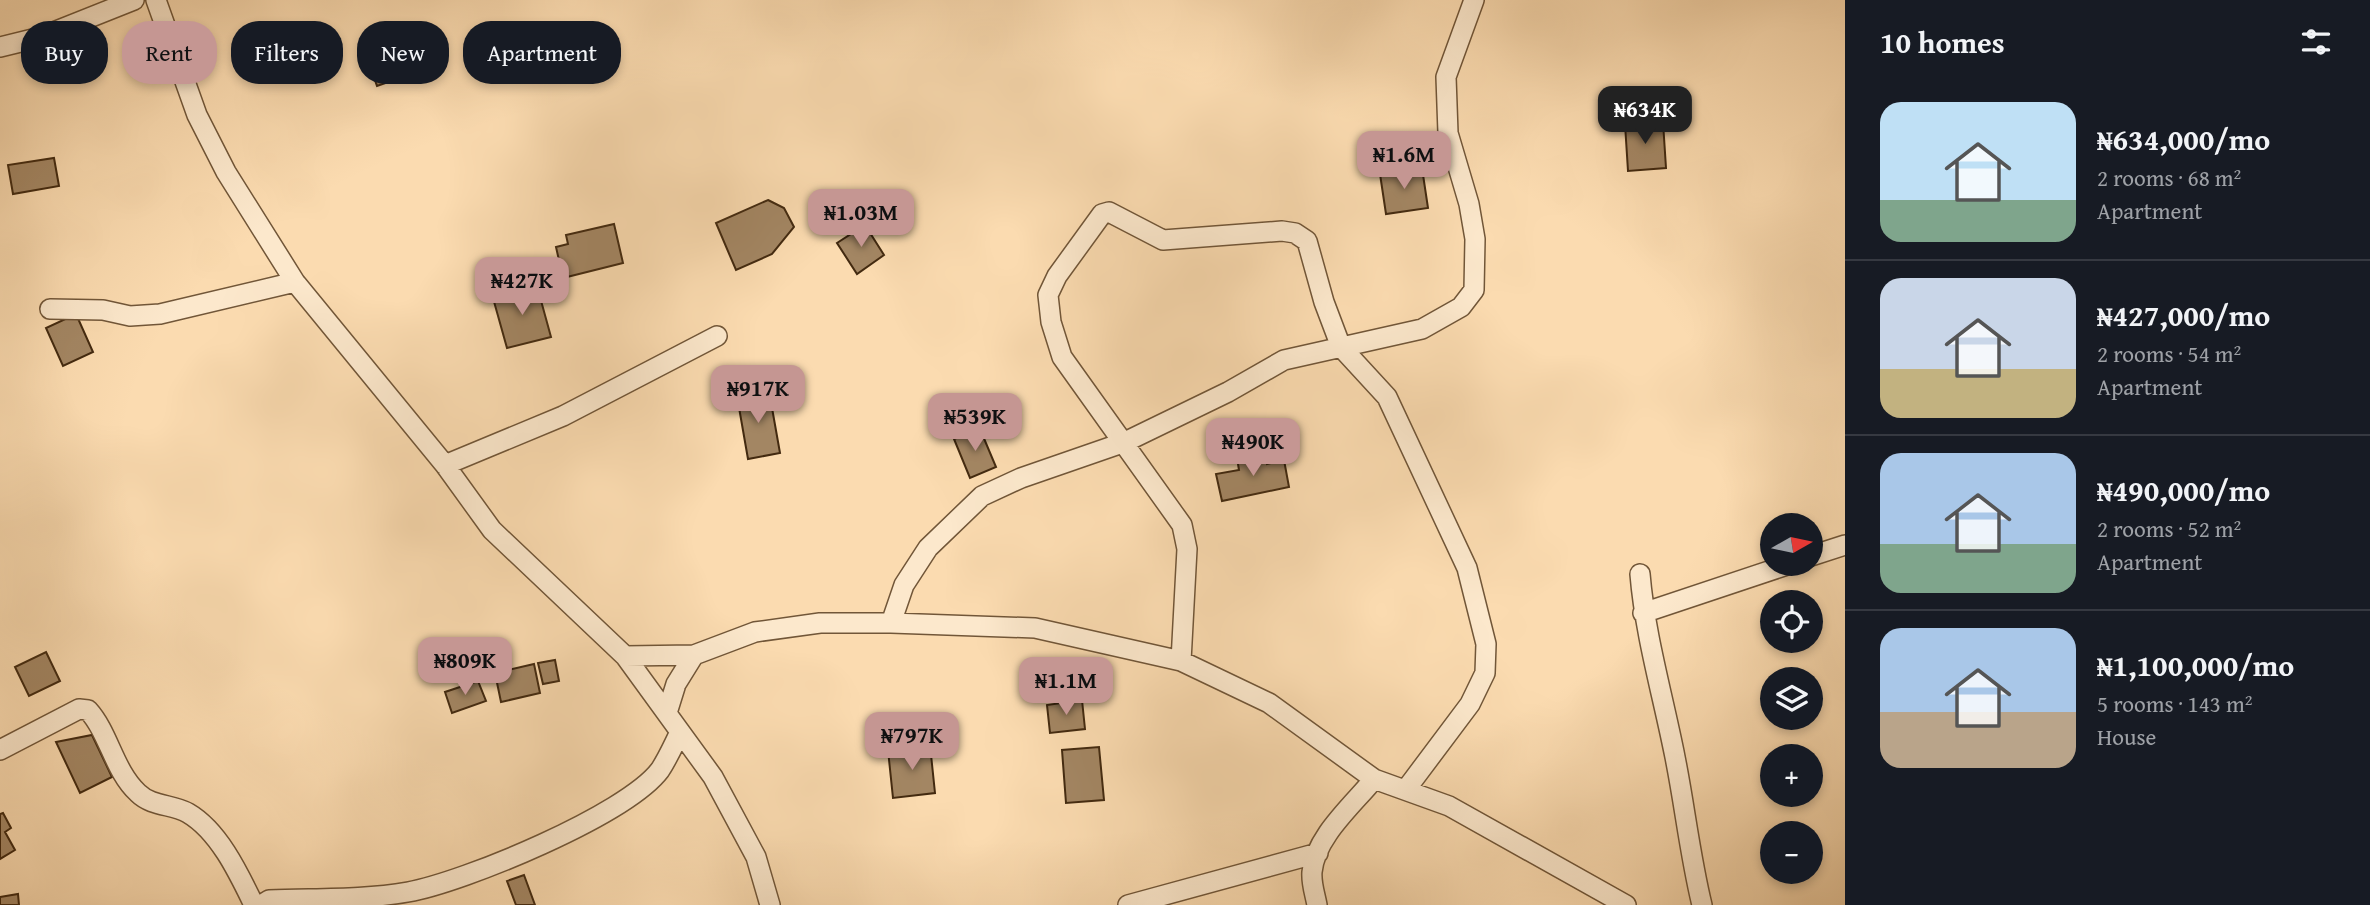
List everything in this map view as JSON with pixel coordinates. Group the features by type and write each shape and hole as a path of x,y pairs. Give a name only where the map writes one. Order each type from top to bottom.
{"street":[{"path":"0,47 41,37 134,0"},
{"path":"156,0 197,115 226,172 295,282 445,465 492,530 625,656 713,777 756,857 770,905"},
{"path":"891,622 904,585 928,548 982,496 1021,478 1125,442 1228,392 1284,360 1422,329 1461,307 1474,290 1475,239 1469,204 1448,133 1446,77 1474,0"},
{"path":"1181,661 1187,549 1182,525 1062,357 1051,322 1048,295 1057,276 1102,214 1114,212 1163,240 1295,233 1307,241 1324,302 1341,347 1387,397 1467,568 1486,643 1485,673 1469,704 1407,788"},
{"path":"50,309 103,310 130,316 160,314 295,282"},
{"path":"445,465 563,416 717,336"},
{"path":"1824,552 1845,545"},
{"path":"1640,573 1643,613 1673,745 1691,863 1702,905"},
{"path":"1643,613 1760,574"},
{"path":"625,656 694,654 755,632 820,622 891,622 1035,628 1181,661 1269,703 1300,722 1359,771 1449,806 1626,905"},
{"path":"667,713 676,684 694,654"},
{"path":"0,750 79,709 88,710 111,754 138,793 158,804 188,812 211,832 241,878 254,905"},
{"path":"261,905 269,900 392,900 434,887 566,834 626,798 659,771 680,732"},
{"path":"1317,905 1312,871 1318,853 1374,779"},
{"path":"1128,905 1318,853"}],"building":[{"path":"1663,122 1666,168 1628,171 1625,124"},
{"path":"54,158 59,186 13,194 8,165"},
{"path":"1422,168 1428,208 1386,214 1380,174"},
{"path":"768,200 784,208 794,227 772,254 736,270 716,223"},
{"path":"614,224 623,263 563,278 556,247 568,244 566,235"},
{"path":"865,225 884,255 857,274 837,243"},
{"path":"537,286 551,337 507,348 493,298"},
{"path":"76,314 93,352 63,366 46,328"},
{"path":"769,391 780,453 748,459 737,396"},
{"path":"980,429 996,467 970,478 954,439"},
{"path":"1265,453 1267,464 1284,460 1289,487 1222,501 1216,474 1239,470 1237,458"},
{"path":"46,652 60,681 29,696 15,667"},
{"path":"555,660 559,681 543,684 538,663"},
{"path":"534,664 540,693 501,702 495,673"},
{"path":"478,681 486,701 452,713 445,692"},
{"path":"1082,700 1085,729 1050,733 1047,705"},
{"path":"92,735 112,777 80,793 56,742"},
{"path":"930,745 935,793 893,798 888,750"},
{"path":"1099,747 1104,800 1066,803 1062,750"},
{"path":"3,813 11,828 5,832 15,850 0,859 0,814"},
{"path":"524,875 535,905 516,905 507,881"},
{"path":"18,894 19,905 0,905 0,897"}]}
